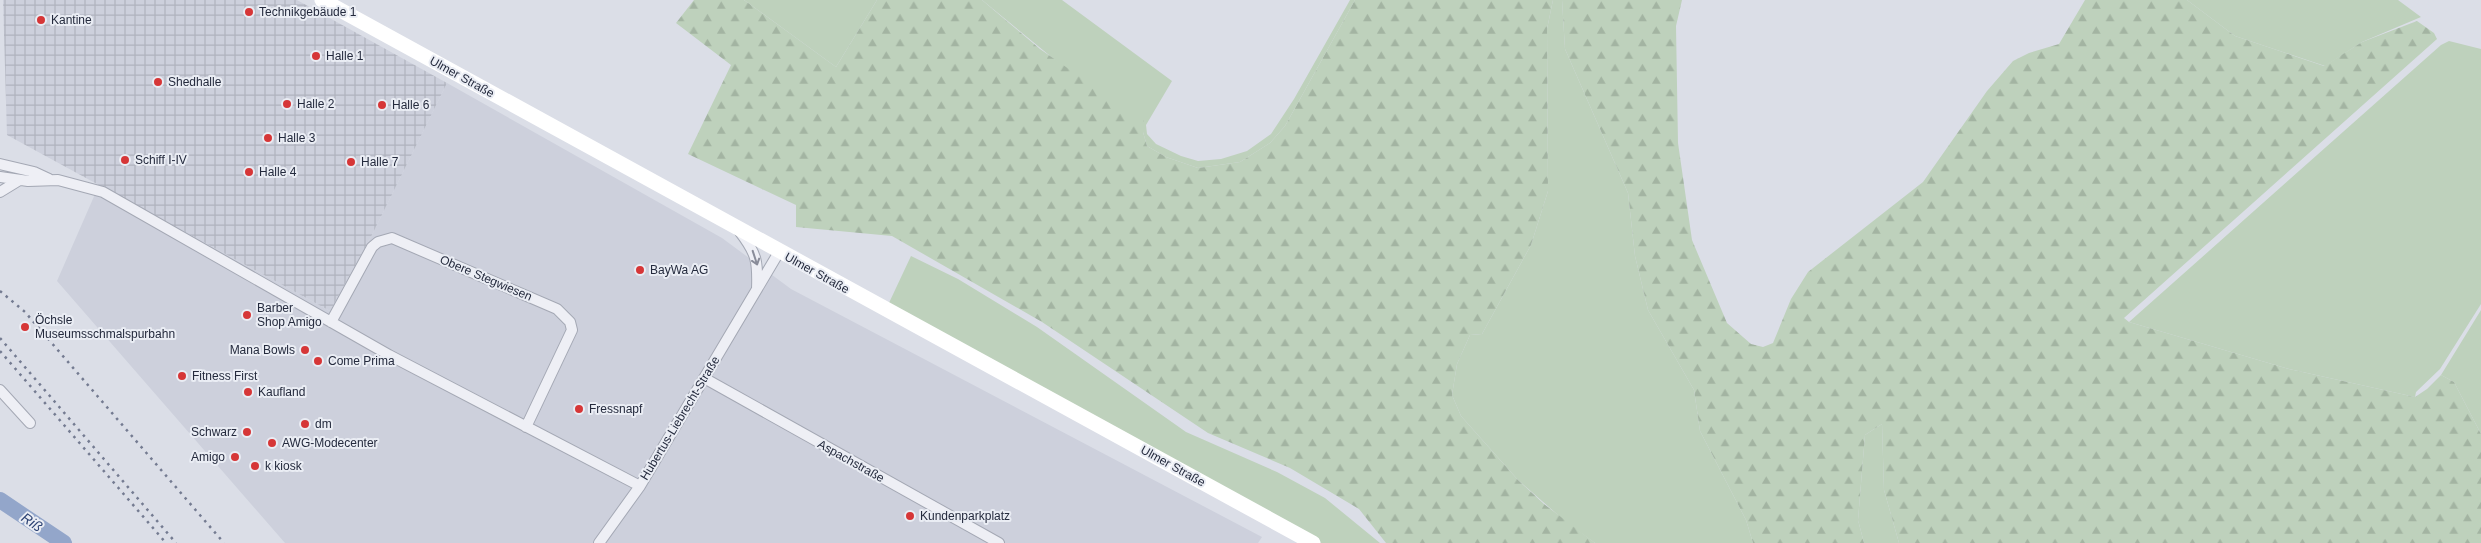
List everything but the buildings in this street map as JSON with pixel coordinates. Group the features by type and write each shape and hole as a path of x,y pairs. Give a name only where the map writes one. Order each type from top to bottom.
{"main road":[{"name":"Ulmer Straße","path":"322,0 1313,543"}],"street":[{"path":"0,164 103,192 389,355 640,486"},
{"path":"0,177 20,180 50,179"},
{"path":"0,192 9,184 20,180"},
{"name":"Hubertus-Liebrecht-Straße","path":"738,229 756,256 758,265 756,291"},
{"name":"Obere Stegwiesen","path":"331,322 372,247 378,242 392,238 557,309 570,322 572,330 526,426"},
{"name":"Hubertus-Liebrecht-Straße","path":"600,543 640,486 779,252"},
{"name":"Aspachstraße","path":"704,378 999,543"},
{"path":"0,390 30,424"}],"shaded area":[{"path":"3,0 297,0 447,83 373,233 330,311 7,135"},
{"path":"447,83 722,238 791,289 1262,537 1258,543 285,543 57,281 99,185 330,311 373,233"}],"green space":[{"path":"694,0 744,0 836,67 877,0 982,0 1040,49 1144,121 1143,132 1147,146 1166,157 1198,168 1240,162 1270,143 1285,126 1355,0 1553,0 1547,29 1548,191 1531,245 1482,334 1470,335 1457,364 1452,395 1461,416 1518,480 1544,504 1595,543 1386,543 1359,509 1290,468 1208,433 1042,322 892,236 796,227 796,205 688,154 731,65 676,23"},
{"path":"744,0 877,0 836,67"},
{"path":"982,0 1062,0 1172,81 1146,125 1147,134 1156,144 1181,156 1198,161 1221,159 1247,151 1271,134 1294,99 1350,0 1355,0 1285,126 1270,143 1240,162 1198,168 1166,157 1147,146 1143,132"},
{"path":"1553,0 1562,0 1565,49 1628,193 1635,256 1648,310 1694,390 1700,431 1746,520 1753,543 1595,543 1566,522 1518,480 1461,416 1452,395 1457,364 1470,335 1482,334 1531,245 1548,191 1547,29"},
{"path":"1562,0 1682,0 1676,26 1678,143 1692,240 1727,323 1751,344 1763,347 1773,343 1791,299 1808,272 1923,182 1987,91 2013,61 2029,53 2059,44 2085,0 2187,0 2235,36 2324,66 2362,42 2417,21 2434,33 2437,39 2124,318 2129,322 2289,369 2415,397 2427,389 2441,375 2454,382 2481,434 2481,543 1899,543 1884,490 1882,424 1865,435 1858,520 1864,543 1753,543 1746,520 1700,431 1694,390 1648,310 1635,256 1628,193 1565,49"},
{"path":"2187,0 2398,0 2421,17 2362,42 2325,66 2235,36"},
{"path":"2449,41 2481,49 2481,304 2440,369 2416,392 2415,397 2289,369 2129,322 2441,45"},
{"path":"911,256 958,279 1037,327 1186,432 1277,472 1325,498 1380,543 1321,543 888,305"},
{"path":"2481,310 2481,434 2454,382 2441,375"},
{"path":"1882,424 1884,490 1899,543 1864,543 1858,520 1865,435"}],"waterway":[{"name":"Riß","path":"0,500 64,543"}],"railway":[{"path":"0,291 25,312 224,543"},
{"path":"0,338 176,543"},
{"path":"0,351 166,543"}],"place":[{"name":"Technikgebäude 1","path":"249,12"},
{"name":"Kantine","path":"41,20"},
{"name":"Halle 1","path":"316,56"},
{"name":"Shedhalle","path":"158,82"},
{"name":"Halle 2","path":"287,104"},
{"name":"Halle 6","path":"382,105"},
{"name":"Halle 3","path":"268,138"},
{"name":"Schiff I-IV","path":"125,160"},
{"name":"Halle 7","path":"351,162"},
{"name":"Halle 4","path":"249,172"},
{"name":"BayWa AG","path":"640,270"},
{"name":"Barber Shop Amigo","path":"247,315"},
{"name":"Öchsle Museumsschmalspurbahn","path":"25,327"},
{"name":"Mana Bowls","path":"305,350"},
{"name":"Come Prima","path":"318,361"},
{"name":"Fitness First","path":"182,376"},
{"name":"Kaufland","path":"248,392"},
{"name":"Fressnapf","path":"579,409"},
{"name":"dm","path":"305,424"},
{"name":"Schwarz","path":"247,432"},
{"name":"AWG-Modecenter","path":"272,443"},
{"name":"Amigo","path":"235,457"},
{"name":"k kiosk","path":"255,466"},
{"name":"Kundenparkplatz","path":"910,516"}]}
